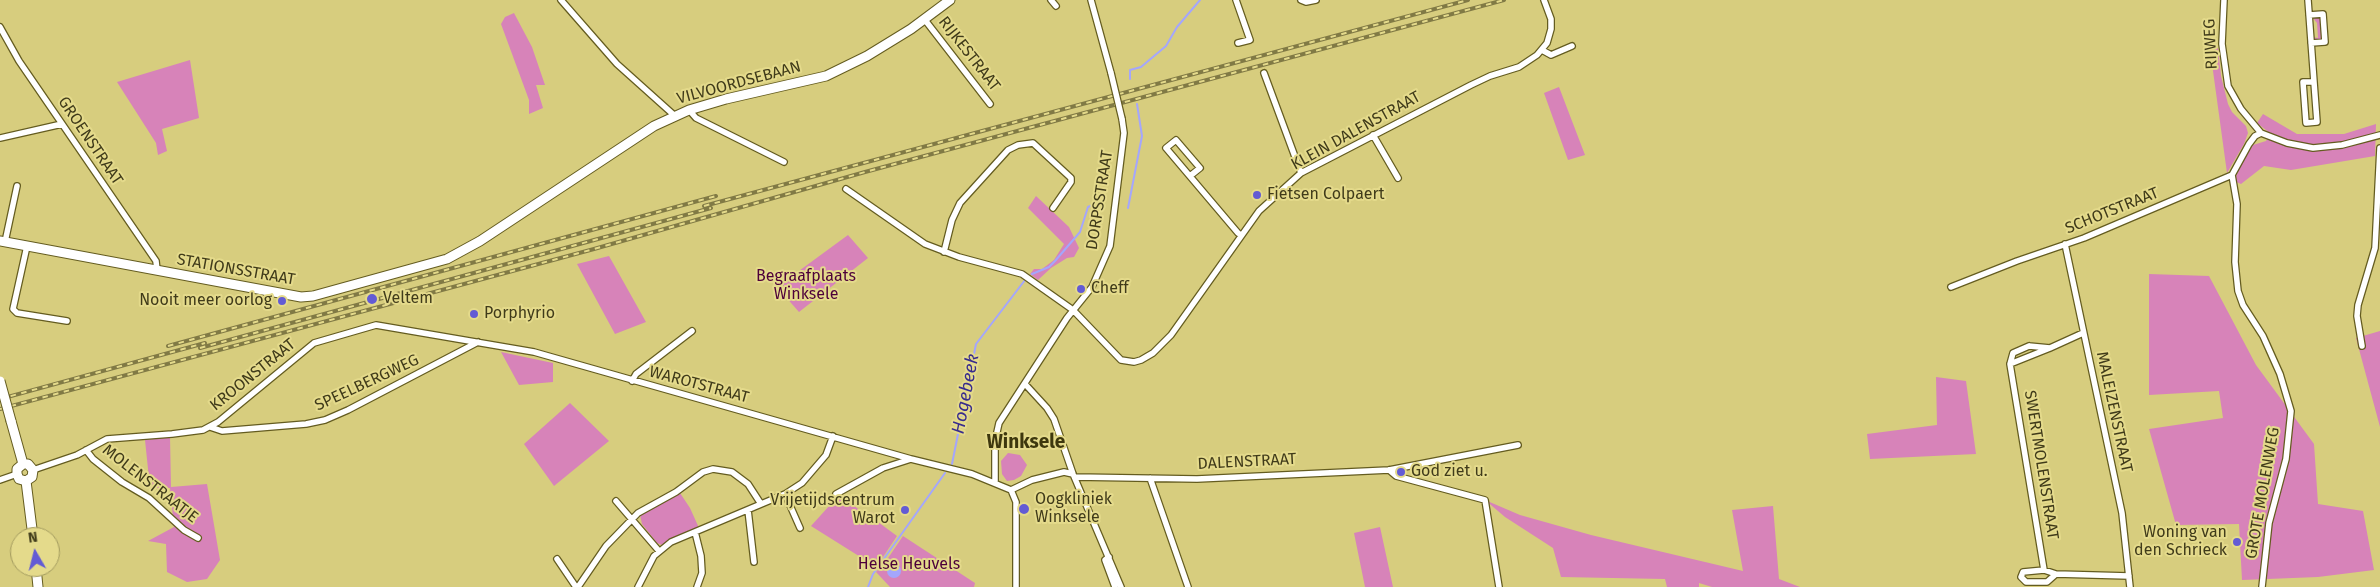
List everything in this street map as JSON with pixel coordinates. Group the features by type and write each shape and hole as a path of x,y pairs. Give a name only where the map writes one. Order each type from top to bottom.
{"street":[{"path":"561,0 617,64 674,116"},
{"name":"VILVOORDSEBAAN","path":"463,251 654,126 689,110 826,76 867,56 925,20 950,0"},
{"path":"1051,0 1056,6"},
{"name":"DORPSSTRAAT","path":"994,481 995,442 999,423 1073,310 1097,278 1110,246 1124,132 1091,0"},
{"path":"1236,0 1250,40 1238,43"},
{"path":"1301,0 1306,2 1314,0"},
{"path":"1544,0 1551,19 1549,36 1542,50 1555,55 1572,46"},
{"name":"RIJWEG","path":"2224,0 2222,44 2228,86 2241,109 2261,133 2287,143 2313,148 2342,145 2380,134"},
{"path":"2308,0 2317,122 2306,123 2303,82 2314,82"},
{"path":"2309,15 2322,14 2325,42 2311,43"},
{"name":"RIJKESTRAAT","path":"925,20 990,104"},
{"name":"GROENSTRAAT","path":"0,27 18,61 156,261 157,270"},
{"name":"KLEIN DALENSTRAAT","path":"846,189 925,244 944,252 1022,274 1073,310 1121,360 1134,362 1141,360 1156,350 1171,335 1259,212 1301,173 1490,76 1519,67 1542,50"},
{"path":"1264,73 1301,173"},
{"path":"689,110 696,118 784,162"},
{"path":"0,138 62,124"},
{"path":"2232,175 2249,144 2255,136 2261,133"},
{"path":"1373,135 1398,178"},
{"path":"1190,176 1200,168 1176,140 1166,148 1190,176 1241,235"},
{"path":"944,252 952,220 960,203 1008,150 1018,144 1033,143 1071,178 1071,182 1053,208"},
{"path":"2362,346 2357,316 2358,305 2375,248 2380,148"},
{"name":"SCHOTSTRAAT","path":"1951,287 2084,238 2232,175"},
{"name":"GROTE MOLENWEG","path":"2232,175 2237,204 2235,262 2238,292 2243,305 2263,336 2280,374 2291,411 2286,459 2269,523 2262,587"},
{"path":"2,242 12,193 16,186"},
{"name":"STATIONSSTRAAT","path":"2,242 306,298 428,265 463,251"},
{"name":"MALEIZENSTRAAT","path":"2065,244 2122,513 2130,587"},
{"path":"27,246 14,309 17,313 67,321"},
{"name":"WAROTSTRAAT","path":"318,341 376,325 534,352 994,481 1011,490"},
{"path":"632,381 636,374 692,331"},
{"path":"2010,364 2083,333"},
{"name":"KROONSTRAAT","path":"33,470 77,455 108,439 196,432 210,427 318,341"},
{"name":"SPEELBERGWEG","path":"210,427 222,431 306,424 324,420 348,410 478,342"},
{"path":"2010,364 2013,353 2029,346 2050,348"},
{"name":"SWERTMOLENSTRAAT","path":"2010,364 2044,570"},
{"path":"0,381 23,464"},
{"path":"1025,384 1051,413 1074,475 1121,587"},
{"path":"218,422 223,428 231,429"},
{"path":"638,587 642,575 659,551 695,532 785,494 807,479 826,455 833,436"},
{"path":"1389,470 1518,444"},
{"name":"MOLENSTRAATJE","path":"86,450 93,459 122,482 148,498 184,530 198,538"},
{"path":"836,494 883,468 911,459"},
{"path":"23,464 30,466 33,470 32,477 26,481 19,479 17,474 17,469 23,464"},
{"path":"557,559 577,587 602,551 633,519 647,507 676,492 703,472 713,469 732,472 744,481 761,504"},
{"name":"DALENSTRAAT","path":"1011,490 1032,480 1064,472 1074,475 1197,479 1389,470 1394,475 1485,500 1498,587"},
{"path":"0,480 17,474"},
{"path":"1150,478 1188,587"},
{"path":"26,481 31,527"},
{"path":"1011,490 1016,502 1016,587"},
{"path":"785,494 800,528"},
{"path":"616,501 659,551"},
{"path":"748,510 754,562"},
{"path":"695,532 701,557 702,573 697,587"},
{"path":"1109,557 1105,560 1115,587"},
{"path":"2056,574 2047,582 2026,582 2021,577 2023,572 2044,570 2056,574 2129,576"}],"green space":[{"path":"514,13 532,47 545,85 536,85 543,108 529,114 529,100 501,24 505,17"},
{"path":"2313,18 2321,19 2322,39 2315,40 2313,37 2318,38 2317,23"},
{"path":"2218,48 2221,76 2228,104 2232,112 2246,126 2248,133 2244,144 2227,173 2210,49"},
{"path":"190,60 199,118 162,129 167,151 158,155 156,143 117,82"},
{"path":"1559,87 1585,155 1568,160 1544,93"},
{"path":"2263,114 2297,134 2344,134 2376,124 2375,156 2291,170 2264,166 2241,184 2234,181 2241,164 2253,145 2266,141 2271,134 2257,123"},
{"path":"1036,196 1069,227 1079,248 1074,257 1067,258 1051,268 1038,280 1030,274 1034,269 1042,269 1054,260 1064,244 1028,208"},
{"name":"Begraafplaats Winksele","path":"848,235 868,258 799,312 777,287"},
{"path":"609,256 646,322 615,334 577,264"},
{"path":"2149,274 2209,276 2256,365 2314,444 2318,504 2363,511 2374,570 2318,577 2242,580 2239,524 2176,525 2149,429 2223,418 2219,391 2149,395"},
{"path":"2380,331 2380,427 2356,338"},
{"path":"501,352 553,363 553,382 519,385"},
{"path":"1936,377 1966,381 1976,454 1870,459 1867,434 1937,425"},
{"path":"570,403 609,441 554,486 524,444"},
{"path":"170,437 171,487 207,484 220,560 207,579 187,582 167,572 166,544 148,541 174,527 170,488 150,488 145,440"},
{"path":"1008,453 1020,455 1027,465 1021,476 1007,481 1002,474 1001,461"},
{"path":"680,493 690,508 699,528 662,545 657,543 642,524 640,515"},
{"path":"839,495 868,516 871,512 881,518 878,522 897,536 883,557 871,569 870,563 811,526"},
{"path":"1485,500 1520,515 1591,535 1743,571 1732,510 1773,506 1779,579 1800,587 1712,587 1699,583 1699,587 1667,587 1665,579 1561,577 1553,548 1505,517"},
{"path":"1380,527 1393,587 1365,587 1354,533"},
{"name":"Helse Heuvels","path":"903,536 975,583 974,587 890,587 876,572 884,564"}],"water":[{"path":"894,564 899,566 901,571 899,576 894,578 889,576 887,571 889,566"}],"waterway":[{"name":"Hogebeek","path":"1130,79 1130,70 1141,67 1166,46 1177,27 1200,0"},
{"name":"Hogebeek","path":"1128,208 1142,136 1137,104"},
{"name":"Hogebeek","path":"1032,274 1049,267 1055,261 1080,232 1088,207 1097,203"},
{"name":"Hogebeek","path":"952,464 976,344 1025,280"},
{"name":"Hogebeek","path":"868,587 873,574 945,473"}],"railway":[{"path":"704,206 1468,0"},
{"path":"0,409 594,249 865,172 1504,0"},
{"path":"168,346 716,196"},
{"path":"200,348 711,208"},
{"path":"0,399 205,343"}],"place":[{"name":"Fietsen Colpaert","path":"1257,195"},
{"name":"Cheff","path":"1081,289"},
{"name":"Veltem","path":"372,299"},
{"name":"Nooit meer oorlog","path":"282,301"},
{"name":"Porphyrio","path":"474,314"},
{"name":"God ziet u.","path":"1401,472"},
{"name":"Oogkliniek Winksele","path":"1024,509"},
{"name":"Vrijetijdscentrum Warot","path":"905,510"},
{"name":"Woning van den Schrieck","path":"2237,542"}],"district":[{"name":"Winksele","path":"1026,443"}]}
